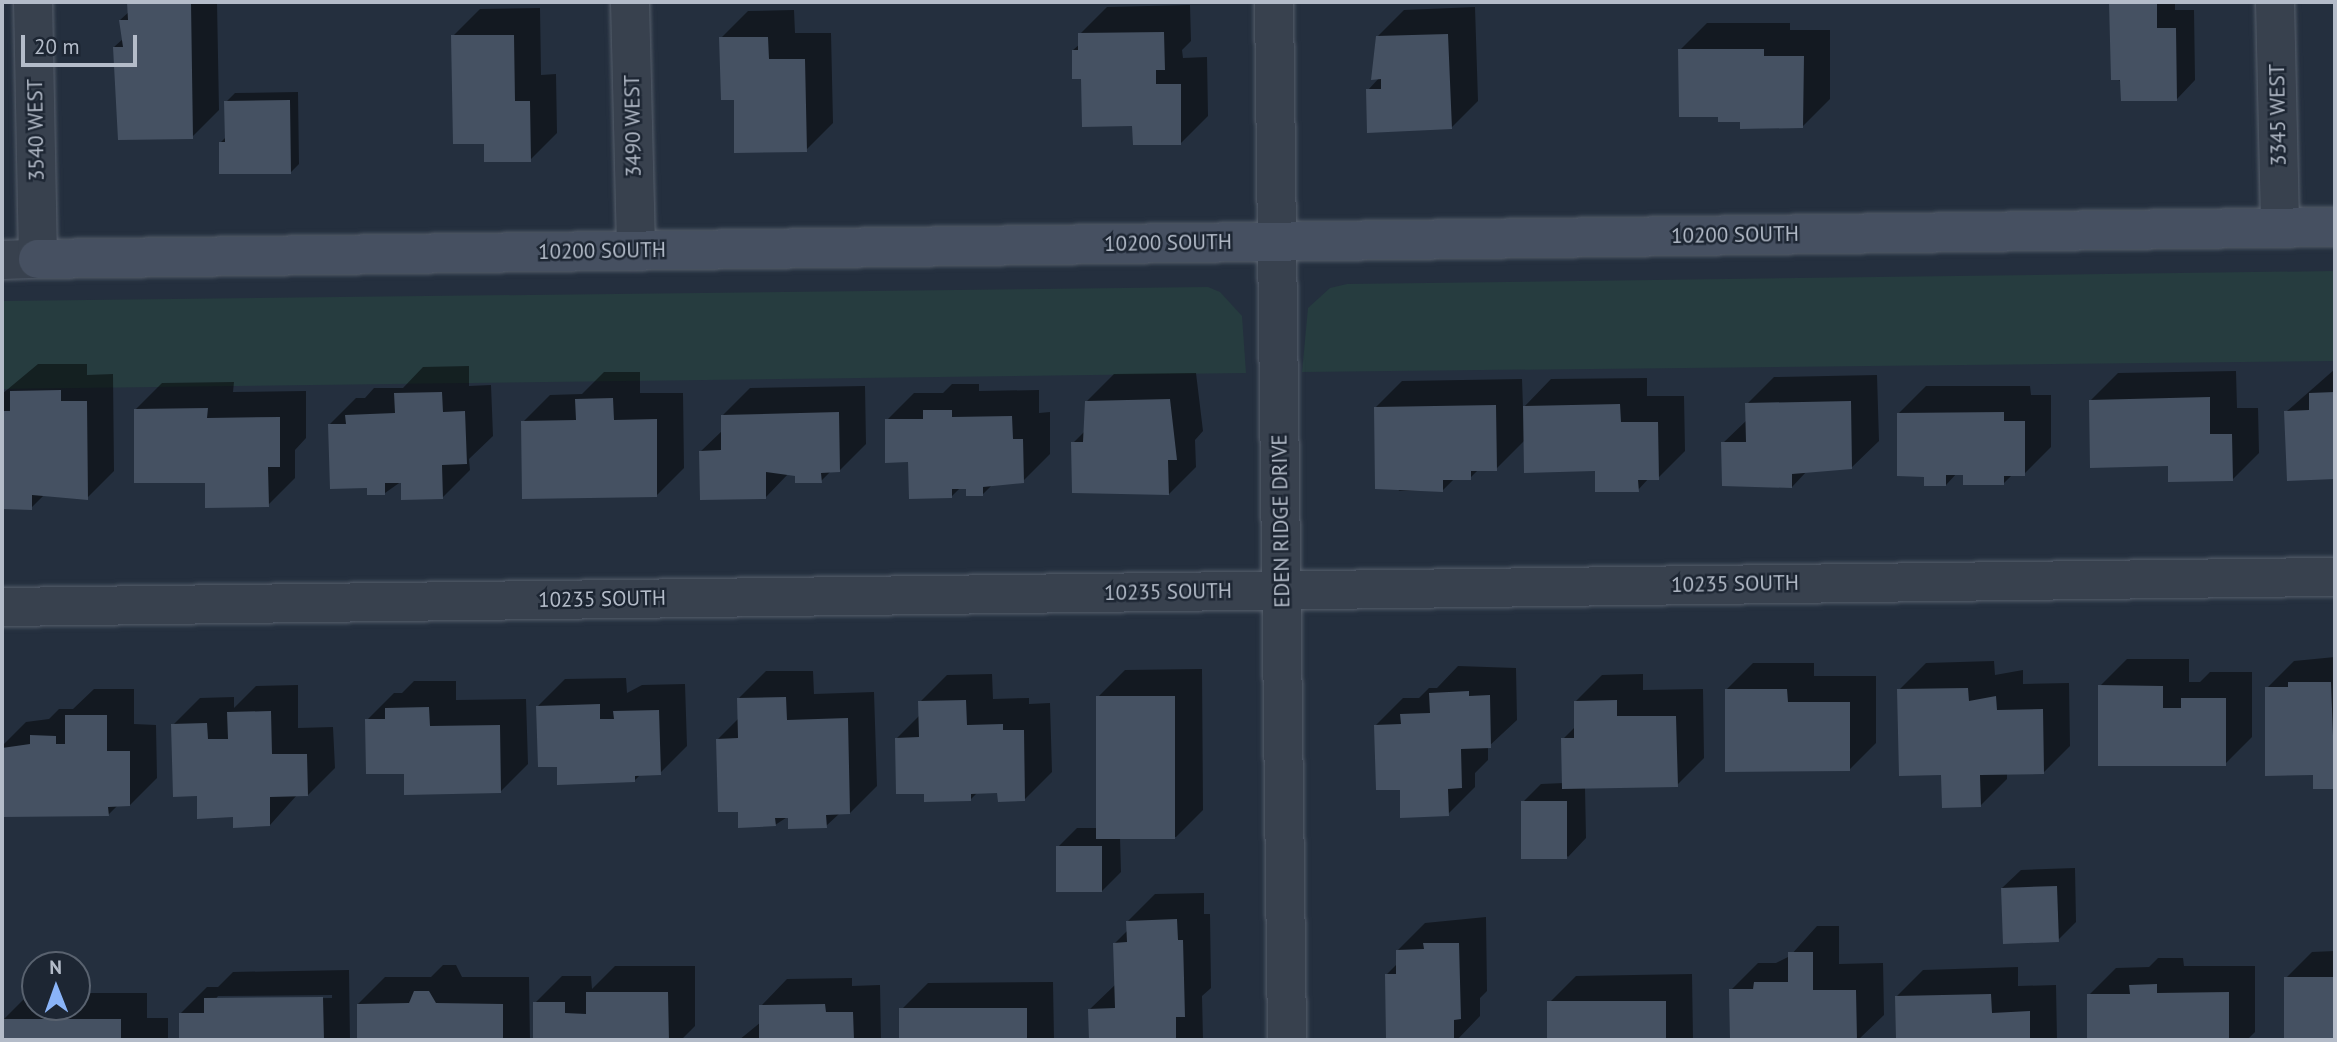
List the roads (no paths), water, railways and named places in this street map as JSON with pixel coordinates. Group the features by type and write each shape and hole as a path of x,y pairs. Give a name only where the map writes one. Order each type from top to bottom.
{"street":[{"name":"3540 WEST","path":"20,259 33,2"},
{"name":"3490 WEST","path":"630,2 636,251"},
{"name":"EDEN RIDGE DRIVE","path":"1274,2 1287,1040"},
{"name":"3345 WEST","path":"2276,2 2280,228"},
{"name":"10200 SOUTH","path":"20,259 2335,227"},
{"name":"10235 SOUTH","path":"2,607 2335,577"}]}
